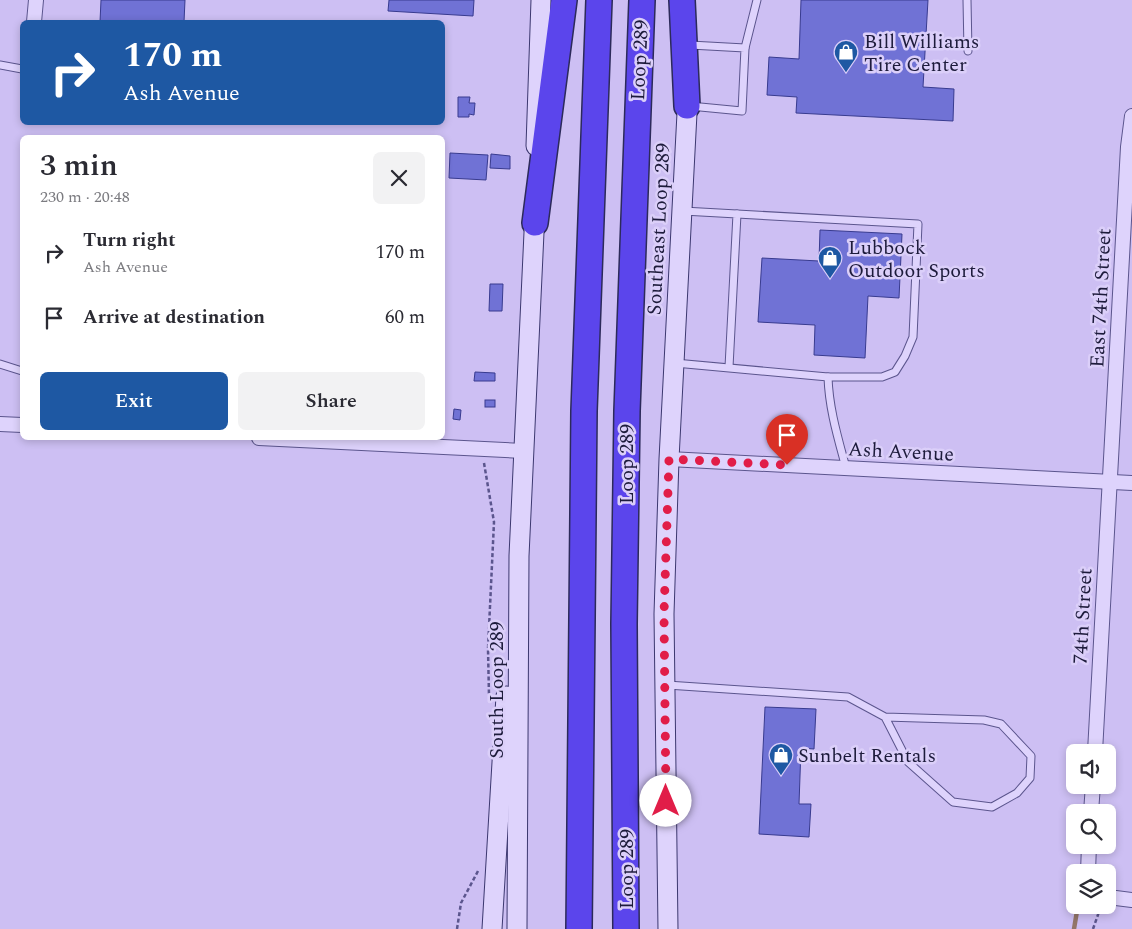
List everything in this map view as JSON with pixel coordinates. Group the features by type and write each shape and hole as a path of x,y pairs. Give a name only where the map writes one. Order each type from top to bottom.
{"highway":[{"path":"535,223 564,0"},
{"name":"Loop 289","path":"579,929 584,401 599,0"},
{"name":"Loop 289","path":"626,929 624,624 627,401 642,0"},
{"path":"682,0 687,106"}],"main road":[{"path":"523,451 535,223 536,113 541,0"},
{"name":"Southeast Loop 289","path":"669,459 692,0"},
{"name":"South Loop 289","path":"517,929 519,556 523,451"},
{"path":"668,929 664,614 669,459"},
{"path":"492,929 510,642 519,556"}],"street":[{"path":"34,20 36,0"},
{"name":"East 74th Street","path":"1110,482 1128,147 1132,116"},
{"path":"0,424 20,425"},
{"path":"300,440 523,451"},
{"name":"Ash Avenue","path":"669,459 1132,483"},
{"name":"74th Street","path":"1094,744 1110,482"},
{"path":"1116,897 1132,900"}],"lane":[{"path":"687,106 742,111 745,48 757,0"},
{"path":"967,0 968,51"},
{"path":"690,45 745,48"},
{"path":"0,65 20,69"},
{"path":"674,363 828,377 882,377 895,372 905,356 913,337 918,224 681,211"},
{"path":"730,368 737,214"},
{"path":"0,364 20,370"},
{"path":"828,377 829,399 846,468"},
{"path":"666,685 848,697 885,717 984,720 1001,724 1031,756 1030,778 1016,793 992,807 953,802 908,762 885,717"}],"path":[{"path":"482,449 494,522 488,649 489,697"},
{"path":"457,929 461,903 479,870"},
{"path":"1093,929 1098,914"}],"building":[{"path":"101,0 185,0 184,20 100,20"},
{"path":"389,0 474,0 473,16 388,11"},
{"name":"Bill Williams Tire Center","path":"801,0 928,0 923,87 954,89 953,121 796,113 797,97 767,95 769,57 799,59"},
{"path":"458,97 470,97 469,103 475,103 474,115 469,114 469,117 458,117"},
{"path":"450,153 488,155 486,180 449,178"},
{"path":"491,154 510,156 510,169 490,168"},
{"name":"Lubbock Outdoor Sports","path":"820,230 902,234 899,298 868,296 865,358 814,355 815,325 758,322 762,258 819,261"},
{"path":"490,284 503,284 502,311 489,311"},
{"path":"475,372 495,373 495,381 474,381"},
{"path":"485,400 495,400 495,407 485,407"},
{"path":"454,409 461,410 460,420 453,419"},
{"name":"Sunbelt Rentals","path":"765,707 816,709 814,749 801,748 799,804 811,804 809,837 759,834"}],"waterway":[{"path":"1074,929 1076,914"}],"place":[{"name":"Bill Williams Tire Center","path":"846,73"},
{"name":"Lubbock Outdoor Sports","path":"830,279"},
{"name":"Sunbelt Rentals","path":"781,776"}],"route":[{"path":"666,801 664,614 669,459 787,465"}]}
